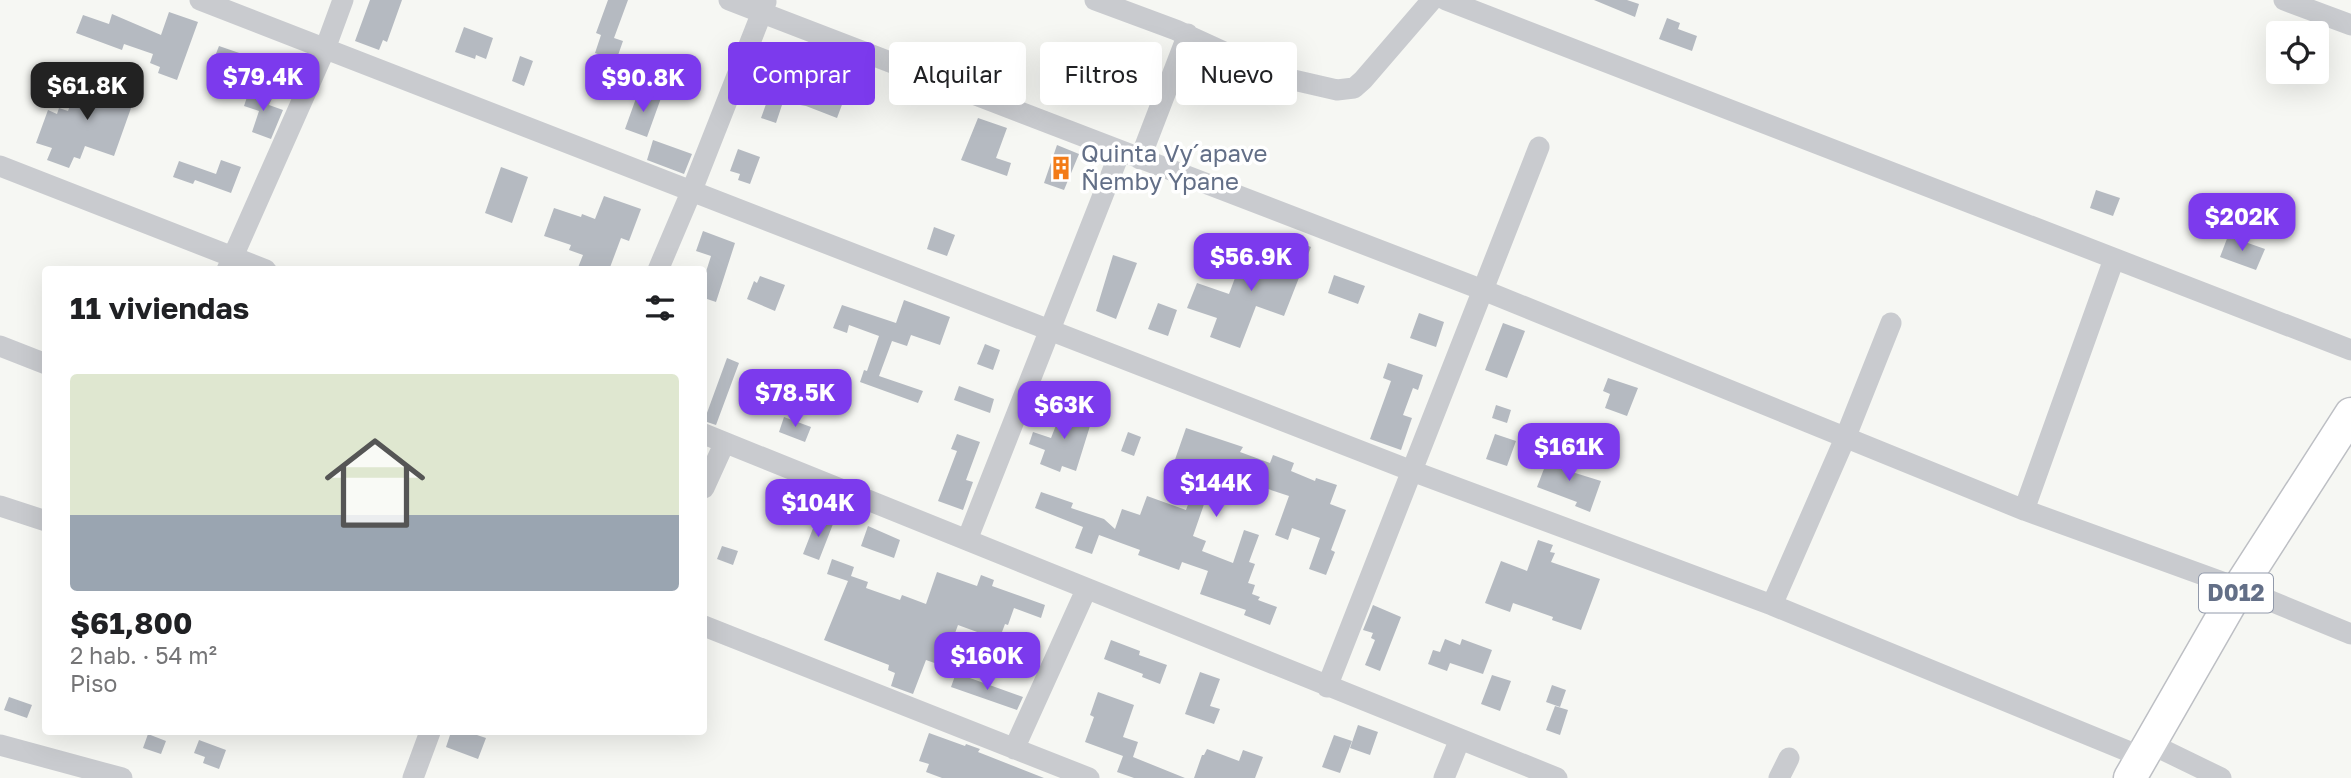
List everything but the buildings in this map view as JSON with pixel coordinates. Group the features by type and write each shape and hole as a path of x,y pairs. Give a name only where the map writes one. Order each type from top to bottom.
{"main road":[{"name":"D012","path":"2141,760 2239,588 2351,414"}],"street":[{"path":"200,0 1050,332 1772,605 2141,760 2221,778"},
{"path":"0,166 230,264 325,48 343,0"},
{"path":"729,0 764,6 1130,155 1483,290 2024,509 2239,588 2351,634"},
{"path":"1095,0 1188,34 1276,76 1337,90 1354,88 1363,80 1432,0"},
{"path":"1446,0 2351,350"},
{"path":"2284,0 2351,25"},
{"path":"660,266 764,6"},
{"path":"967,540 1050,332 1188,34"},
{"path":"1327,687 1538,148"},
{"path":"2024,509 2113,259"},
{"path":"1772,605 1846,436 1891,323"},
{"path":"0,346 42,363"},
{"path":"707,436 1557,778"},
{"path":"707,481 724,444"},
{"path":"0,506 42,520"},
{"path":"1014,749 1086,590"},
{"path":"707,627 1089,778"},
{"path":"413,778 429,735"},
{"path":"1444,778 1460,739"},
{"path":"0,745 122,778"},
{"path":"1779,778 1789,758"}],"place":[{"name":"Quinta Vy´apave Ñemby Ypane","path":"1061,168"}]}
